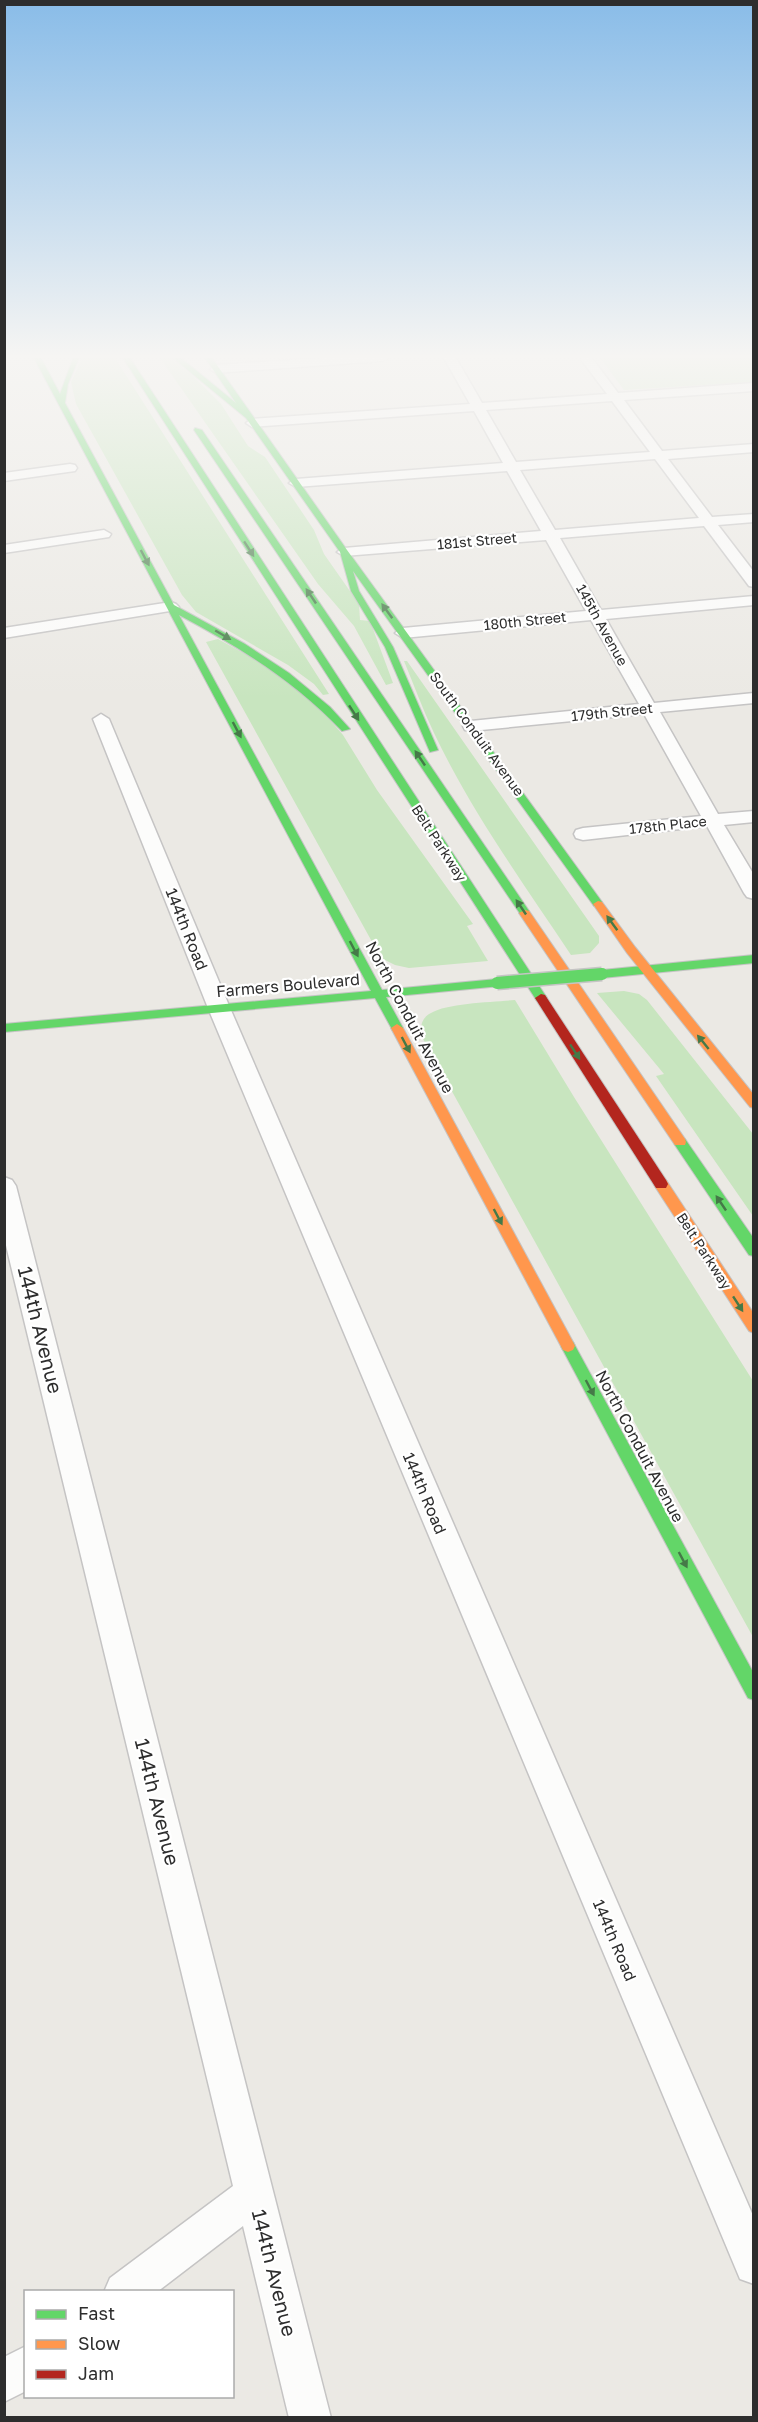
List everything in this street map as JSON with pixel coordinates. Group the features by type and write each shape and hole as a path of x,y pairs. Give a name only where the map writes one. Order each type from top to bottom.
{"main road":[{"name":"North Conduit Avenue","path":"97,471 753,1692"},
{"name":"Belt Parkway","path":"199,471 753,1328"},
{"name":"Belt Parkway","path":"226,471 753,1251"},
{"name":"South Conduit Avenue","path":"287,471 646,970 753,1104"},
{"path":"344,552 355,591 389,647 464,824"},
{"path":"171,608 293,676 319,699 352,738"},
{"path":"378,771 446,854"},
{"name":"Farmers Boulevard","path":"4,1028 753,959"}],"street":[{"path":"4,477 48,471"},
{"path":"296,483 458,471"},
{"name":"145th Avenue","path":"514,471 753,893"},
{"path":"671,471 753,583"},
{"name":"181st Street","path":"344,552 753,518"},
{"path":"4,549 104,534"},
{"name":"180th Street","path":"403,633 753,600"},
{"path":"4,633 171,608"},
{"name":"179th Street","path":"471,726 753,698"},
{"name":"144th Road","path":"101,719 219,1008 753,2265"},
{"name":"178th Place","path":"583,834 753,816"},
{"name":"144th Avenue","path":"4,1186 310,2418"},
{"path":"127,2290 255,2193"},
{"path":"4,2382 24,2367"}],"green space":[{"path":"113,471 187,471 329,694 323,695 314,684 288,665 196,612 182,595"},
{"path":"239,471 274,471 314,530 324,554 359,604 360,620 370,621 393,683 386,685 354,626 318,584"},
{"path":"218,639 281,674 316,704 343,735 377,790 473,924 467,926 488,961 409,968 395,965 381,958 206,642"},
{"path":"404,661 407,661 599,936 599,943 590,953 571,955 498,846 449,762 430,724"},
{"path":"624,991 639,994 647,1000 753,1134 753,1216 656,1076 664,1074 597,993"},
{"path":"515,1000 753,1381 753,1637 422,1037 423,1020 438,1010"}],"traffic: fast":[{"path":"98,471 397,1028"},
{"path":"199,471 541,998"},
{"path":"226,471 525,913"},
{"path":"287,471 598,904"},
{"path":"344,552 355,591 389,647 433,750"},
{"path":"171,607 242,646 286,675 307,691 345,729"},
{"path":"602,974 754,959"},
{"path":"497,983 602,974"},
{"path":"4,1028 497,983"},
{"path":"680,1142 754,1251"},
{"path":"568,1346 754,1692"}],"traffic: slow":[{"path":"598,904 631,950 754,1104"},
{"path":"525,913 680,1142"},
{"path":"397,1028 568,1346"},
{"path":"661,1184 754,1327"}],"traffic: jam":[{"path":"541,998 661,1184"}]}
